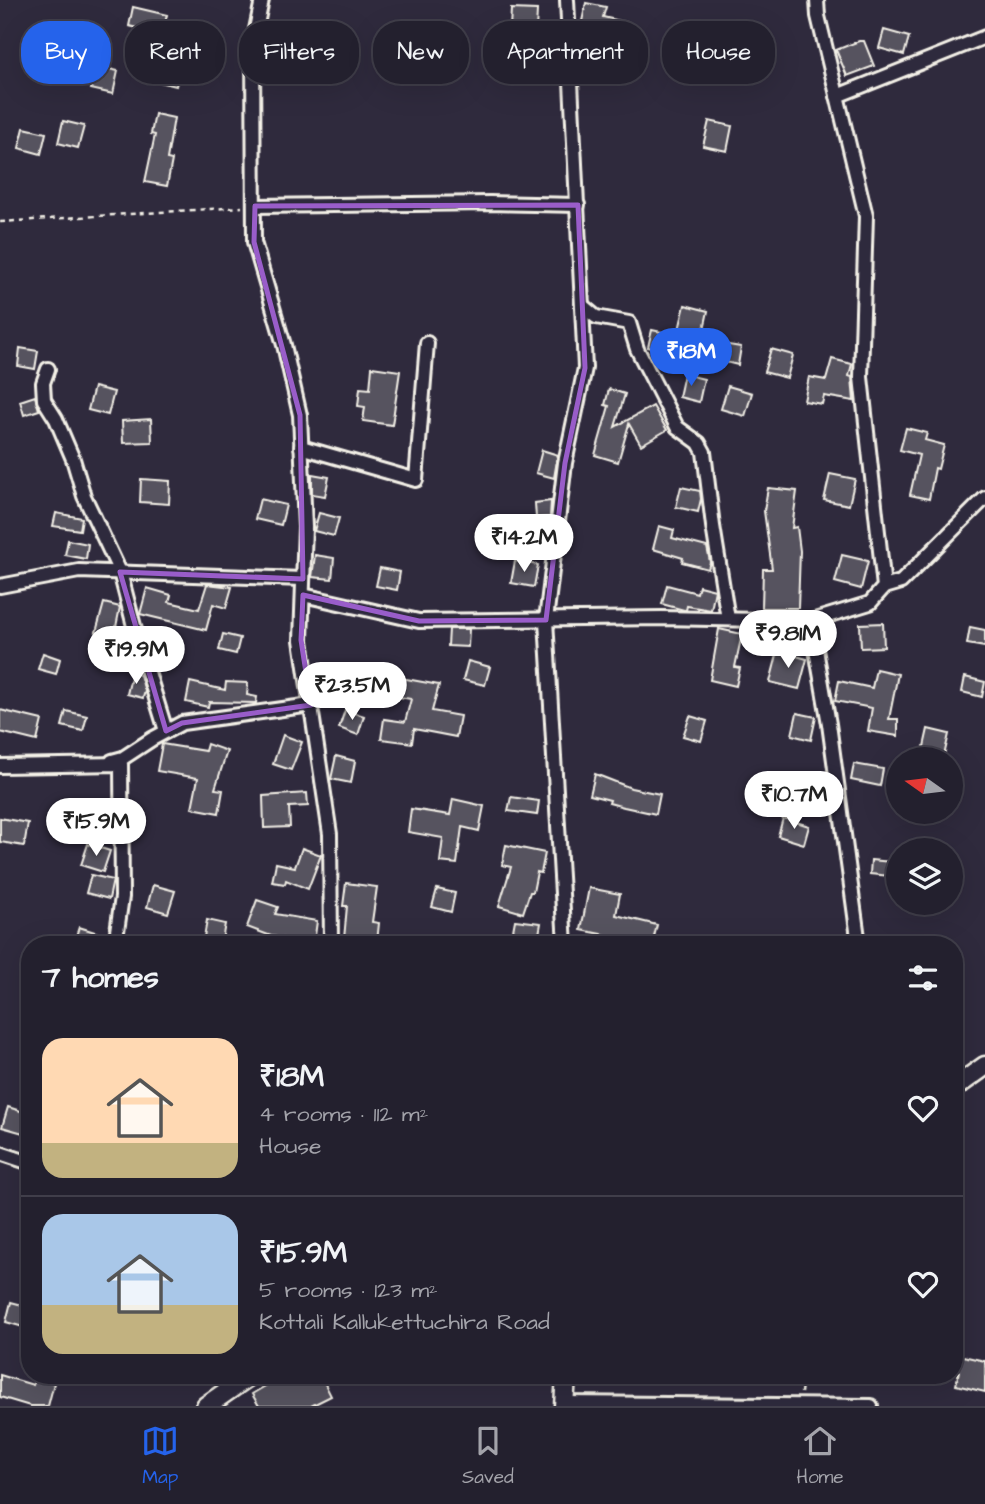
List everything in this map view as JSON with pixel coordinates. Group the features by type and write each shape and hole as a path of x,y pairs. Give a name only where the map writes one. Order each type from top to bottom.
{"main road":[{"path":"963,1082 985,1066"},
{"path":"206,1406 238,1384"},
{"path":"564,1404 565,1384"}],"street":[{"path":"262,0 253,44 254,242 284,345 300,415 305,527 301,640 330,834 331,936"},
{"path":"564,936 546,620 565,463 585,368 567,0"},
{"path":"817,0 818,16 866,216 861,377 884,587"},
{"path":"837,96 985,37"},
{"path":"255,206 578,205"},
{"path":"583,306 596,317 629,323 637,349 677,427 699,443 704,452 728,619"},
{"path":"301,447 416,480 427,343"},
{"path":"48,369 43,383 44,400 56,419 73,459 84,496 121,572 135,631 166,731"},
{"path":"303,595 419,621 811,621 870,603 884,587 901,582 985,498"},
{"path":"0,586 79,571 303,579"},
{"path":"811,621 829,724 858,936"},
{"path":"89,765 123,758 182,723 311,705"},
{"path":"0,766 121,764 122,897 116,936"},
{"path":"0,1153 21,1160"},
{"path":"564,1404 870,1406"}],"path":[{"path":"0,222 255,206"},
{"path":"800,1404 802,1384"}],"highlighted area":[{"path":"578,205 585,368 565,463 546,620 419,621 303,595 301,640 311,705 182,723 166,731 120,572 303,579 300,415 254,242 255,206"}],"building":[{"path":"586,3 606,7 603,17 620,21 582,21"},
{"path":"133,7 167,15 165,21 130,21"},
{"path":"511,9 537,10 536,21 510,21"},
{"path":"884,30 909,37 904,55 879,48"},
{"path":"864,41 874,66 847,76 836,50"},
{"path":"111,69 118,71 113,94 91,89 92,84 111,84"},
{"path":"155,114 174,118 167,159 172,160 167,186 145,182 155,135 151,134"},
{"path":"63,121 84,126 78,148 58,143"},
{"path":"709,121 732,126 727,151 703,146"},
{"path":"24,128 46,133 41,154 19,148"},
{"path":"685,305 708,311 701,343 677,338"},
{"path":"652,330 671,334 667,352 648,347"},
{"path":"716,343 741,347 738,365 713,359"},
{"path":"20,348 38,351 35,369 18,366"},
{"path":"771,349 793,355 787,378 764,372"},
{"path":"832,359 852,364 849,376 852,377 854,401 824,396 822,404 804,401 809,377 826,380"},
{"path":"372,367 400,371 392,425 363,421 365,407 358,406 360,388 370,389"},
{"path":"684,374 704,379 699,402 679,397"},
{"path":"728,386 752,393 745,416 721,409"},
{"path":"94,387 114,392 108,415 88,410"},
{"path":"609,389 625,394 615,427 653,406 667,430 641,445 629,424 618,462 595,455 609,406 605,405"},
{"path":"35,396 39,410 24,415 20,401"},
{"path":"151,419 152,442 123,443 122,421"},
{"path":"906,428 927,433 925,440 944,445 938,469 935,468 929,499 910,495 919,455 900,450"},
{"path":"542,450 558,455 554,478 536,473"},
{"path":"312,474 329,477 325,496 312,494"},
{"path":"830,474 855,479 849,505 824,500"},
{"path":"141,479 170,481 169,504 140,502"},
{"path":"681,487 700,491 698,512 676,507"},
{"path":"768,488 797,491 792,528 797,527 800,551 798,608 762,608 763,569 772,569 764,511"},
{"path":"260,499 286,505 281,525 255,519"},
{"path":"551,501 550,517 536,518 535,503"},
{"path":"56,513 82,518 80,530 53,526"},
{"path":"319,513 339,518 334,536 314,531"},
{"path":"659,526 674,530 672,538 707,547 710,562 708,569 682,562 683,558 653,549"},
{"path":"68,540 88,544 86,559 65,555"},
{"path":"315,555 334,558 332,579 312,577"},
{"path":"842,555 868,561 861,589 835,582"},
{"path":"515,561 538,565 534,587 511,583"},
{"path":"380,568 400,572 397,590 376,586"},
{"path":"207,584 232,587 226,608 213,604 206,630 140,614 147,588 171,595 169,602 199,609"},
{"path":"667,585 697,593 699,586 715,590 711,610 687,606 684,610 662,604"},
{"path":"104,603 120,607 114,637 96,632"},
{"path":"883,623 884,647 861,648 860,624"},
{"path":"970,627 985,630 985,647 967,644"},
{"path":"449,629 469,629 468,647 448,646"},
{"path":"719,629 742,634 735,667 740,668 736,686 710,680"},
{"path":"223,634 240,638 236,654 219,650"},
{"path":"778,651 807,659 799,689 770,682"},
{"path":"43,653 60,659 56,674 38,669"},
{"path":"468,661 490,667 485,685 463,680"},
{"path":"876,669 898,674 889,719 898,719 898,736 868,731 872,708 835,701 839,681 872,688"},
{"path":"132,673 140,675 145,691 143,698 127,694"},
{"path":"390,676 439,685 432,711 460,716 456,737 414,729 412,743 381,739 384,719 405,722 411,699 387,695"},
{"path":"965,677 985,682 982,697 962,692"},
{"path":"190,682 225,690 226,682 248,683 247,695 257,697 256,703 209,702 208,707 186,702"},
{"path":"0,710 42,720 37,741 0,732"},
{"path":"345,710 364,716 358,735 339,728"},
{"path":"66,711 87,716 83,731 62,726"},
{"path":"797,713 816,717 811,740 792,735"},
{"path":"690,716 707,721 701,741 683,736"},
{"path":"928,729 949,734 946,747 924,747"},
{"path":"283,735 302,742 291,770 273,764"},
{"path":"162,744 205,751 207,744 227,751 215,789 223,790 219,813 192,808 198,778 157,771"},
{"path":"336,756 355,761 351,783 331,779"},
{"path":"854,764 883,769 880,786 851,780"},
{"path":"595,774 631,788 660,794 656,814 609,803 610,800 590,795"},
{"path":"307,793 308,806 289,807 290,827 264,828 263,796"},
{"path":"511,797 539,801 537,815 508,811"},
{"path":"453,799 484,806 479,831 462,827 457,864 440,862 443,838 408,832 411,809 450,815"},
{"path":"0,818 28,823 24,846 0,842"},
{"path":"783,818 809,826 804,844 778,836"},
{"path":"88,844 110,851 103,872 81,865"},
{"path":"506,845 545,853 541,873 537,872 533,892 530,892 523,913 499,906 511,867 502,865"},
{"path":"302,848 321,855 308,889 286,880 285,884 272,882 276,863 295,867"},
{"path":"871,860 886,862 886,876 870,874"},
{"path":"91,875 113,880 109,899 86,893"},
{"path":"346,883 377,887 372,922 379,923 378,936 344,936 347,906 343,906"},
{"path":"153,885 175,891 168,913 147,907"},
{"path":"589,888 620,894 616,915 657,925 654,936 611,936 581,930"},
{"path":"437,889 455,893 451,912 432,907"},
{"path":"257,900 278,907 275,914 317,921 315,936 271,936 247,927"},
{"path":"207,920 225,924 223,936 204,936"},
{"path":"515,920 541,923 539,936 512,936"},
{"path":"79,927 104,935 104,936 76,936"},
{"path":"8,1107 21,1111 21,1132 2,1127"},
{"path":"11,1302 21,1305 21,1326 6,1322"},
{"path":"963,1356 985,1361 985,1392 956,1385 963,1384"},
{"path":"0,1375 21,1381 21,1384 54,1384 48,1406 30,1406 0,1397"},
{"path":"269,1384 325,1384 331,1396 311,1406 259,1406 252,1394"}]}
